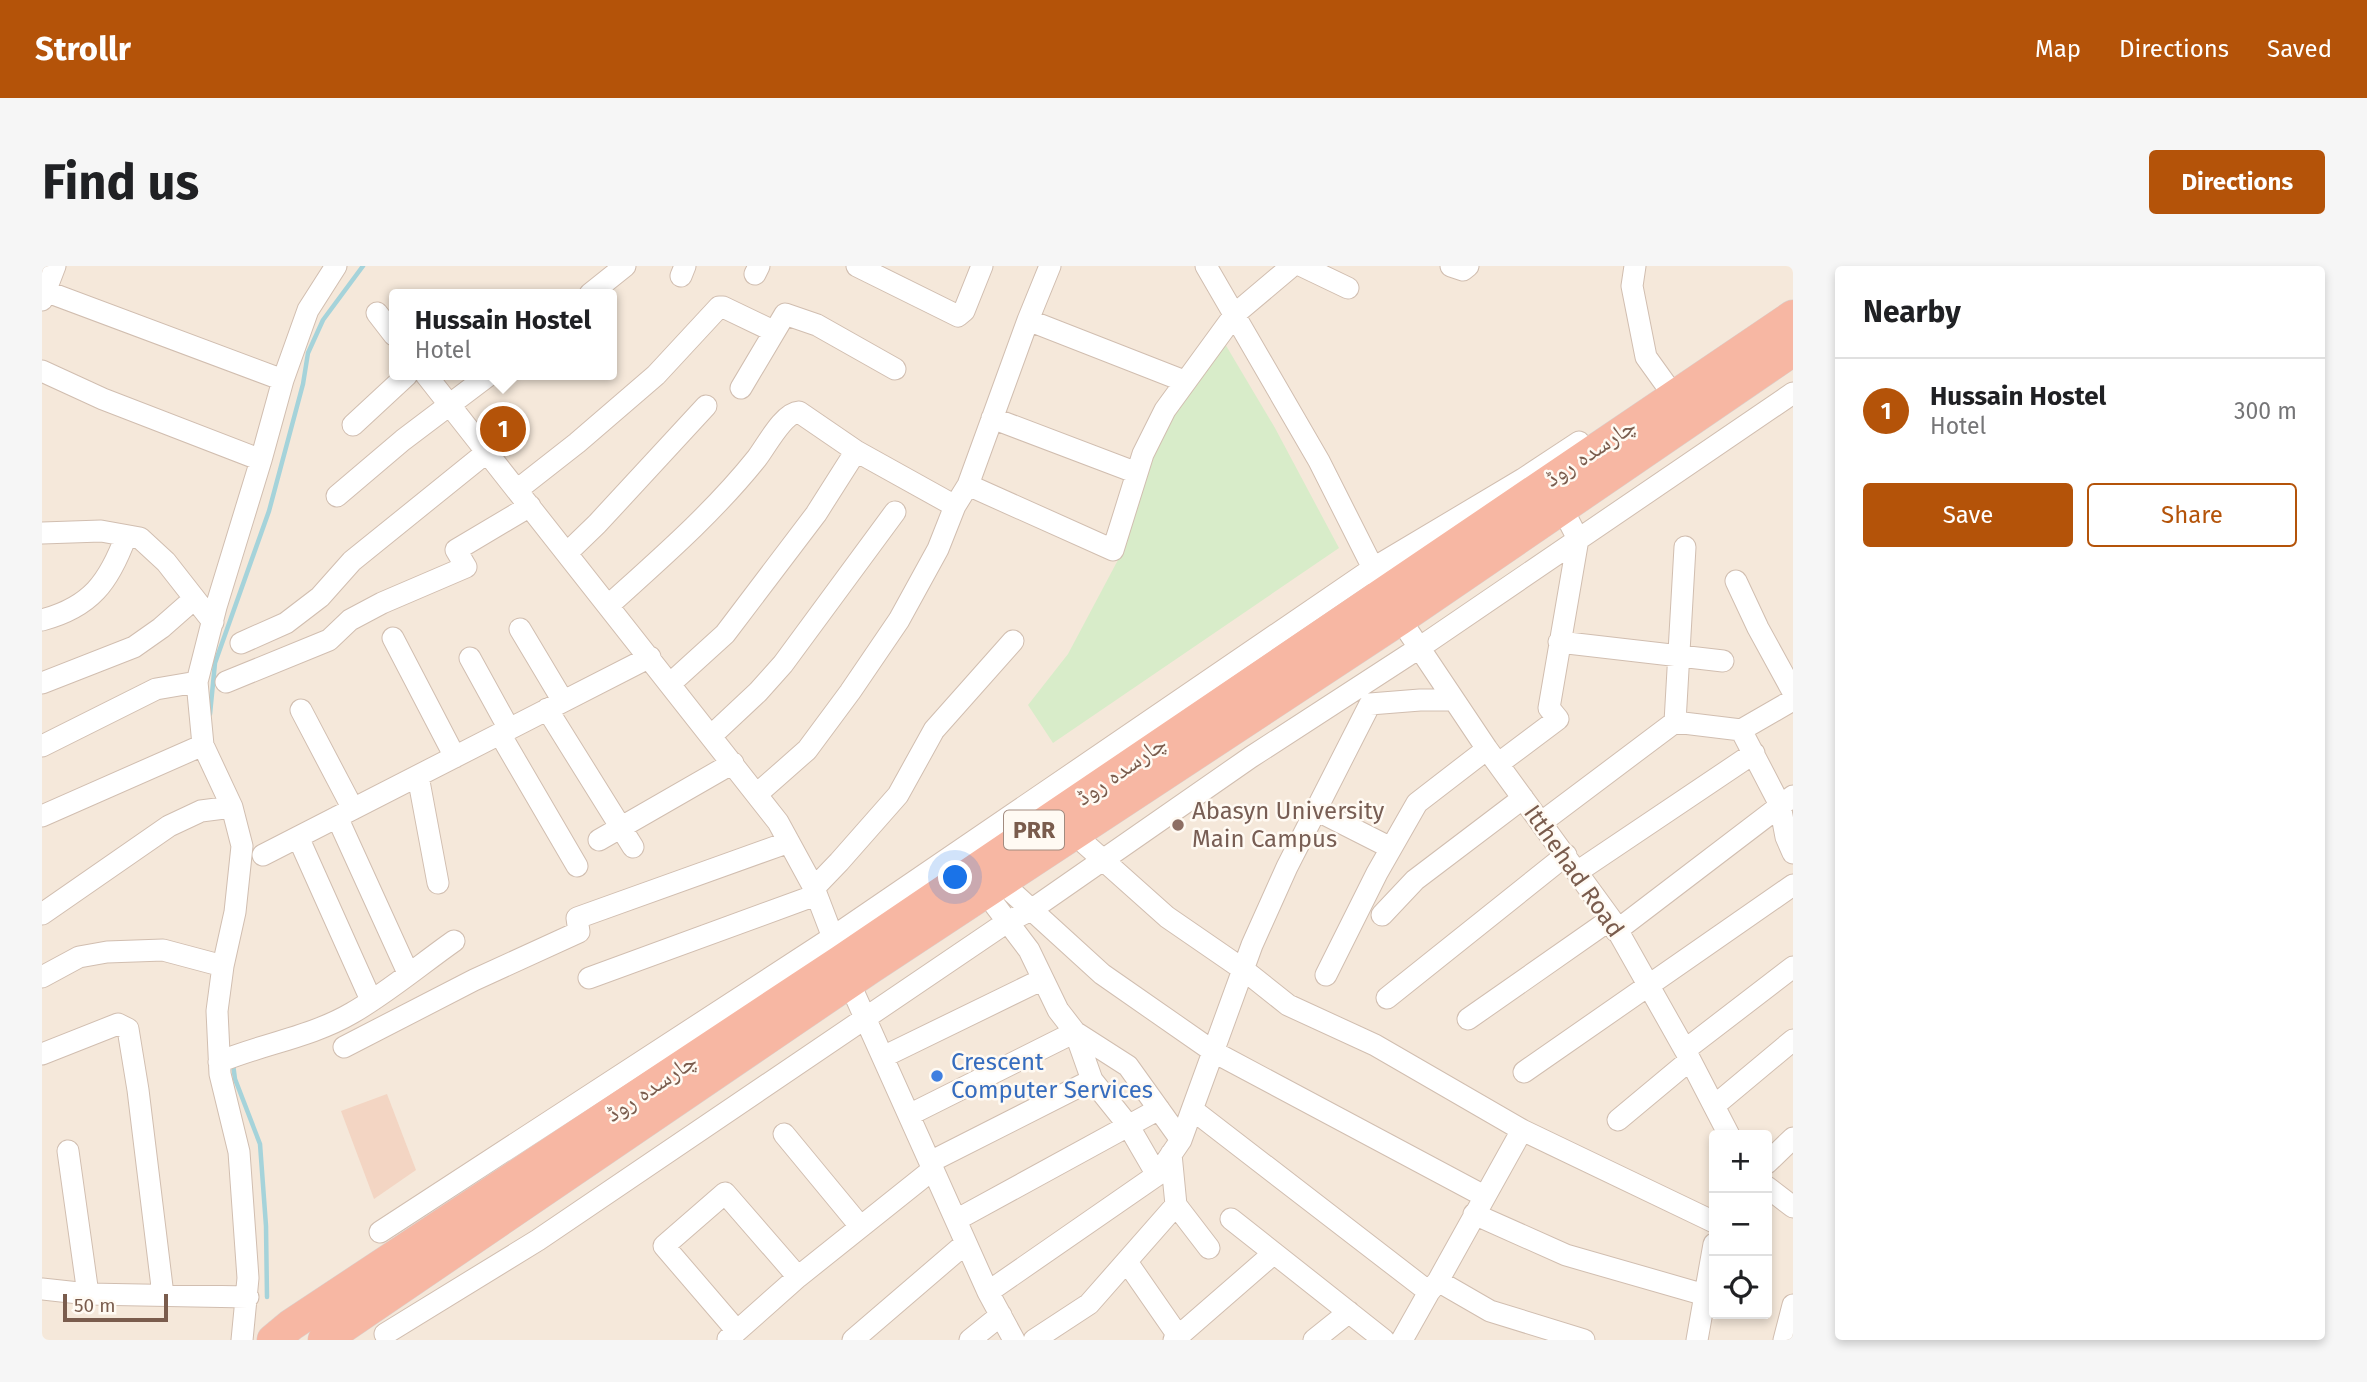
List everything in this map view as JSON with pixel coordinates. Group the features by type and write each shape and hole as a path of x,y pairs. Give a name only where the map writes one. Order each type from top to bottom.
{"highway":[{"name":"چارسدہ روڈ","path":"328,1338 841,960 993,887 1074,834 1226,716 1378,580 1670,391 1793,316"},
{"name":"چارسدہ روڈ","path":"273,1340 291,1325 841,960 1226,716 1400,619 1793,350"}],"street":[{"path":"55,266 44,295 283,380"},
{"path":"242,1340 248,1278 240,1152 218,1011 223,966 235,912 242,846 232,807 203,744 197,682 283,380 308,310 335,266"},
{"path":"596,289 625,266"},
{"path":"857,266 958,316 964,311 982,266"},
{"path":"757,794 807,750 899,620 968,485 1050,266"},
{"path":"380,1232 841,960 1378,580 1319,461 1206,266"},
{"path":"968,485 1113,550 1143,454 1165,410 1235,314 1292,266"},
{"path":"1302,266 1348,288"},
{"path":"1451,266 1464,270 1468,266"},
{"path":"1634,266 1632,286 1646,357 1670,391 1793,299"},
{"path":"226,682 329,640 350,620 382,603 466,567 456,550 524,498 577,443 656,375 719,307 773,331"},
{"path":"377,313 389,329"},
{"path":"741,388 782,315 788,314 817,325 895,369"},
{"path":"1028,320 1184,381"},
{"path":"42,371 103,400 261,460"},
{"path":"353,425 402,380"},
{"path":"430,380 778,822 815,891 841,960 908,1115 988,1292 1014,1340"},
{"path":"337,496 403,440 482,380"},
{"path":"376,1304 386,1337 538,1240 1007,922 1031,910 1251,757 1419,648 1793,393"},
{"path":"568,552 706,406"},
{"path":"609,606 696,526 756,458 789,415 799,412 856,452 955,506"},
{"path":"992,418 1137,473"},
{"path":"241,643 286,622 320,597 352,561 487,452"},
{"path":"671,683 726,634 816,514 856,452"},
{"path":"1326,975 1417,803 1558,719 1549,708 1578,539 1562,509"},
{"path":"711,736 758,692 783,664 895,512"},
{"path":"42,533 101,531 140,538 158,554 213,622"},
{"path":"42,620 68,613 96,591 117,561 126,536"},
{"path":"1675,722 1685,547"},
{"path":"1736,582 1793,692"},
{"path":"42,683 134,647 194,599"},
{"name":"Itthehad Road","path":"1400,619 1492,757 1542,822 1613,925 1688,1055 1727,1130"},
{"path":"520,629 555,706 633,847"},
{"path":"393,638 455,757"},
{"path":"589,978 815,891 898,795 934,730 1013,641"},
{"path":"1559,642 1723,661"},
{"path":"263,855 650,657"},
{"path":"470,658 504,732 577,866"},
{"path":"42,746 156,689 197,682"},
{"path":"988,1292 1157,1175 1176,1147 1193,1110 1252,945 1287,867 1370,704 1420,699 1453,700"},
{"path":"1542,822 1675,722 1741,730 1793,700"},
{"path":"301,710 408,973"},
{"path":"1741,730 1787,801 1786,837 1793,853"},
{"path":"42,816 203,744"},
{"path":"1387,998 1571,864 1754,753"},
{"path":"598,840 733,763"},
{"path":"418,775 438,883"},
{"path":"1382,915 1415,880 1523,798"},
{"path":"1468,1019 1613,925 1787,801"},
{"path":"42,914 169,826 201,811 232,807"},
{"path":"1316,810 1391,848"},
{"path":"1074,834 1167,917 1244,970 1288,1005 1375,1045 1522,1130 1709,1220"},
{"path":"298,837 371,1000"},
{"path":"344,1047 474,980 579,932 577,918 789,842"},
{"path":"1524,1072 1793,885"},
{"path":"993,887 1031,910 1102,974 1214,1052 1566,1255 1705,1295"},
{"path":"993,887 1007,922 1029,950 1058,1010 1075,1032 1092,1080 1128,1125 1157,1175"},
{"path":"227,1058 305,1033 351,1014 454,941"},
{"path":"42,977 79,957 107,952 163,950 223,966"},
{"path":"1618,1120 1688,1055 1793,967"},
{"path":"883,1057 1043,979"},
{"path":"42,1055 118,1024 128,1029 163,1295"},
{"path":"1075,1032 1128,1066 1158,1109 1176,1147 1176,1205 1209,1248"},
{"path":"908,1115 1075,1032"},
{"path":"1714,1106 1793,1040"},
{"path":"798,1277 724,1193 664,1245 732,1336 931,1166 1092,1080"},
{"path":"956,1220 1158,1109"},
{"path":"1193,1110 1434,1287 1490,1311 1584,1340"},
{"path":"1231,1220 1274,1253 1355,1325 1402,1339 1522,1130"},
{"path":"784,1134 860,1226"},
{"path":"1772,1158 1793,1138"},
{"path":"68,1151 88,1294"},
{"path":"1772,1190 1793,1208"},
{"path":"1034,1340 1089,1304 1176,1205"},
{"path":"853,1340 966,1243"},
{"path":"1126,1262 1177,1338 1274,1253"},
{"path":"1697,1340 1712,1256"},
{"path":"42,1289 88,1294 248,1297"},
{"path":"1784,1340 1793,1305"},
{"path":"970,1340 1001,1315"},
{"path":"1314,1340 1355,1325"}],"shaded area":[{"path":"42,266 1793,266 1793,1340 42,1340"}],"green space":[{"path":"1215,327 1275,428 1339,548 1053,743 1028,705 1068,654 1119,558 1148,453"}],"building":[{"path":"387,1094 416,1170 374,1199 341,1111"}],"waterway":[{"path":"210,714 215,663 269,511 303,384 308,353 323,320 363,266"},
{"path":"233,1064 235,1079 260,1144 266,1226 267,1297"}],"place":[{"name":"Hussain Hostel","path":"503,429"},
{"name":"Abasyn University Main Campus","path":"1178,825"},
{"name":"Crescent Computer Services","path":"937,1076"}]}
